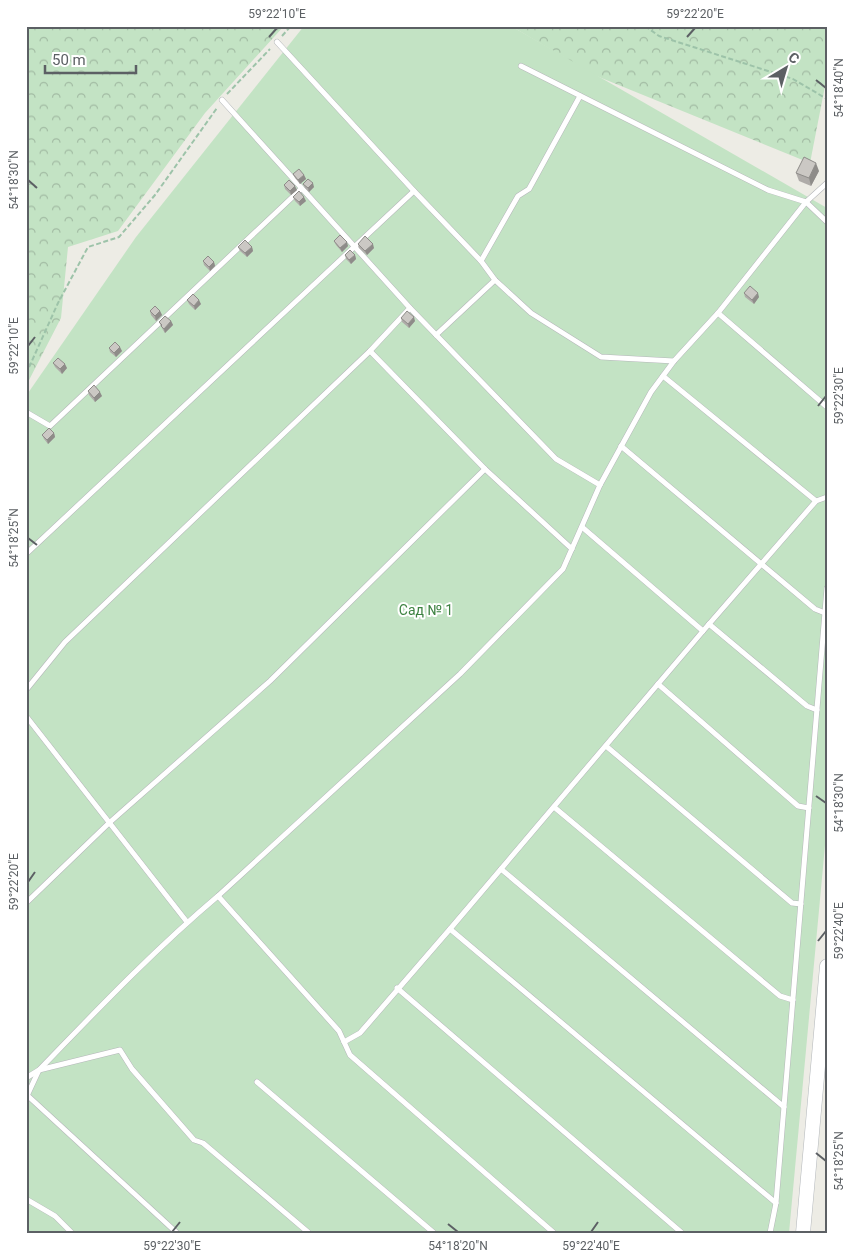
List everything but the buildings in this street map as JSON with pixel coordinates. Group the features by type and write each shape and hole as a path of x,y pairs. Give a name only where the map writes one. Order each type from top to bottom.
{"main road":[{"path":"803,1233 827,966"}],"lane":[{"path":"277,42 481,261 495,280 531,312 601,357 674,361"},
{"path":"521,66 768,190 806,202 827,222"},
{"path":"481,261 518,196 529,189 580,96"},
{"path":"222,100 353,247 556,459 600,484"},
{"path":"26,1078 39,1070 134,971 460,674 563,569 600,484 651,392 674,361 718,313 806,202 827,182"},
{"path":"26,412 50,426 301,189"},
{"path":"26,554 414,191"},
{"path":"436,335 495,280"},
{"path":"26,690 65,642 370,351 410,308"},
{"path":"718,313 827,407"},
{"path":"370,351 485,469 572,549"},
{"path":"663,376 816,502"},
{"path":"621,446 815,610 825,613"},
{"path":"26,903 109,822 270,681 485,469"},
{"path":"344,1042 360,1033 554,808 709,624 816,502 827,497"},
{"path":"582,527 703,631"},
{"path":"770,1233 776,1203 827,588"},
{"path":"709,624 807,706 817,710"},
{"path":"658,684 798,806 809,808"},
{"path":"26,716 187,922"},
{"path":"606,746 792,903 801,904"},
{"path":"554,808 780,996 793,1000"},
{"path":"501,869 784,1107"},
{"path":"218,896 339,1031 350,1055 554,1233"},
{"path":"450,929 776,1203"},
{"path":"397,988 682,1233"},
{"path":"39,1070 120,1050 132,1069 194,1140 203,1143 309,1233"},
{"path":"39,1070 27,1097 176,1233"},
{"path":"256,1082 434,1233"},
{"path":"26,1199 55,1216 72,1233"}],"path":[{"path":"26,374 58,303 88,248 119,237 155,195 207,124 222,100 291,26"},
{"path":"645,26 660,36 793,79 827,99"}],"green space":[{"path":"26,26 284,26 205,113 118,231 68,247 61,318 26,386"},
{"name":"Сад № 1","path":"304,26 511,26 827,208 827,824 789,1233 26,1233 26,396 136,237"},
{"path":"511,26 827,26 827,76 810,163 594,75"}]}
